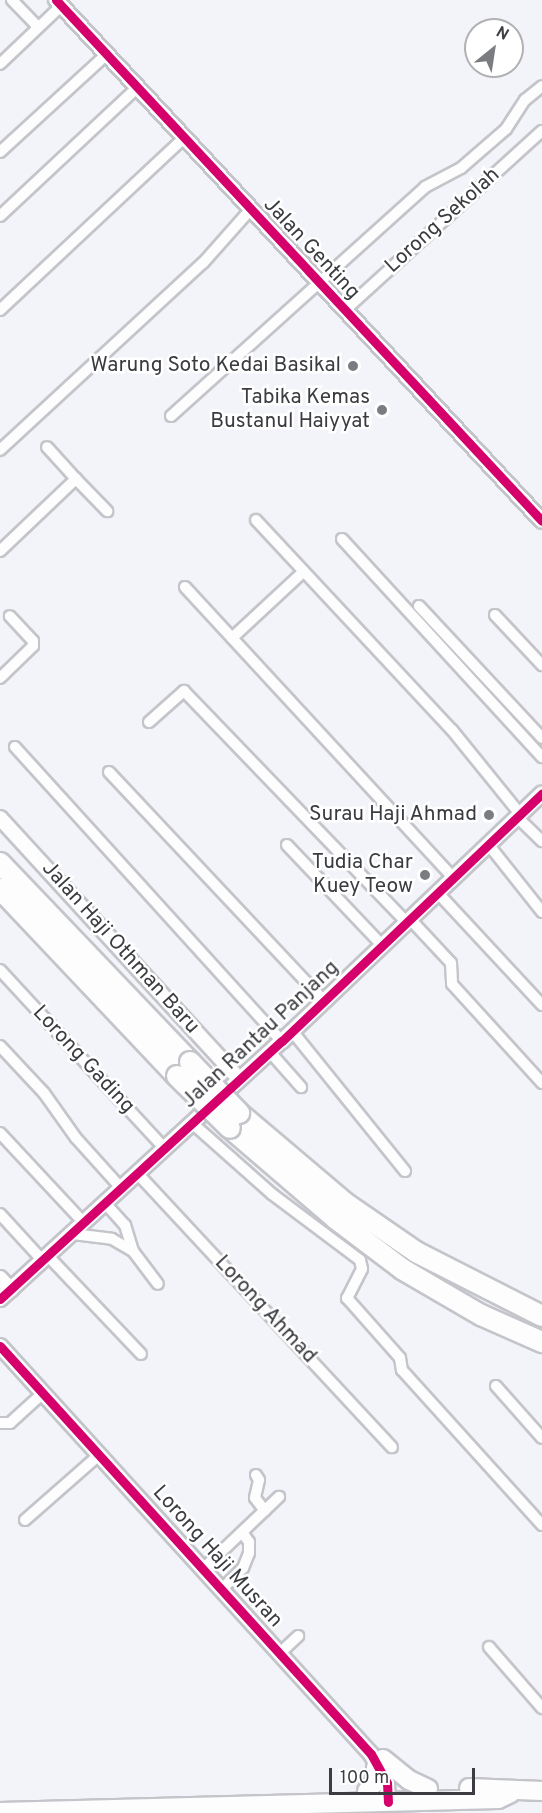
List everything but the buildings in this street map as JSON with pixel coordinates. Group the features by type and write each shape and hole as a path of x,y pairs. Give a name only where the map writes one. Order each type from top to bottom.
{"highway":[{"path":"0,863 184,1069"},
{"path":"0,889 336,1219 402,1269 482,1315 542,1342"},
{"path":"234,1121 416,1252 542,1316"},
{"path":"348,1803 367,1791 375,1782 377,1760 428,1789"},
{"path":"0,1812 235,1803 248,1808 348,1803 428,1789 496,1787 511,1792 541,1790"},
{"path":"367,1791 393,1796 498,1799 511,1792"}],"street":[{"path":"12,0 38,27"},
{"path":"0,64 38,27 58,3"},
{"name":"Jalan Genting","path":"58,3 542,521"},
{"path":"0,152 106,54"},
{"path":"171,416 425,187 461,168 506,129 525,100 542,86"},
{"path":"0,216 137,88"},
{"name":"Lorong Sekolah","path":"345,310 542,131"},
{"path":"0,310 184,138"},
{"path":"0,450 204,262 250,210"},
{"path":"47,447 106,511"},
{"path":"0,551 76,479"},
{"path":"256,520 452,730 542,841"},
{"path":"342,539 542,757"},
{"path":"232,638 304,571"},
{"path":"186,587 453,877"},
{"path":"418,606 542,738"},
{"path":"495,615 542,665"},
{"path":"0,678 33,646 33,641 10,616"},
{"path":"149,723 184,691 451,963 452,984 542,1083"},
{"path":"15,747 282,1041"},
{"path":"108,772 324,1001"},
{"name":"Jalan Rantau Panjang","path":"5,1295 282,1041 542,793"},
{"name":"Jalan Haji Othman Baru","path":"0,818 239,1079"},
{"path":"488,844 542,912"},
{"path":"288,845 383,946"},
{"path":"438,893 542,1005"},
{"name":"Lorong Gading","path":"0,970 165,1149"},
{"path":"292,1031 405,1171"},
{"path":"0,1046 44,1093 76,1138 122,1189"},
{"path":"270,1052 301,1087"},
{"path":"192,1123 272,1194 360,1260 362,1269 347,1298 400,1358 402,1370 542,1525"},
{"path":"0,1133 84,1223"},
{"name":"Lorong Ahmad","path":"138,1174 392,1447"},
{"path":"105,1203 125,1226 133,1251 158,1284"},
{"path":"0,1214 141,1354"},
{"path":"73,1234 112,1239 133,1251"},
{"path":"0,1278 5,1295"},
{"name":"Lorong Haji Musran","path":"0,1346 377,1760 393,1774 393,1796"},
{"path":"496,1386 542,1438"},
{"path":"0,1423 10,1423 43,1393"},
{"path":"25,1520 100,1454"},
{"path":"256,1475 259,1480 255,1498 265,1511"},
{"path":"203,1569 279,1497"},
{"path":"222,1589 243,1568 249,1554 249,1542 242,1532"},
{"path":"280,1653 298,1636"},
{"path":"489,1647 542,1708"}],"cycle path":[{"path":"56,0 542,521"},
{"path":"0,1299 282,1041 542,793"},
{"path":"0,1346 371,1754 387,1783 388,1802"}],"place":[{"name":"Warung Soto Kedai Basikal","path":"353,366"},
{"name":"Tabika Kemas Bustanul Haiyyat","path":"382,410"},
{"name":"Surau Haji Ahmad","path":"489,815"},
{"name":"Tudia Char Kuey Teow","path":"425,875"}]}
